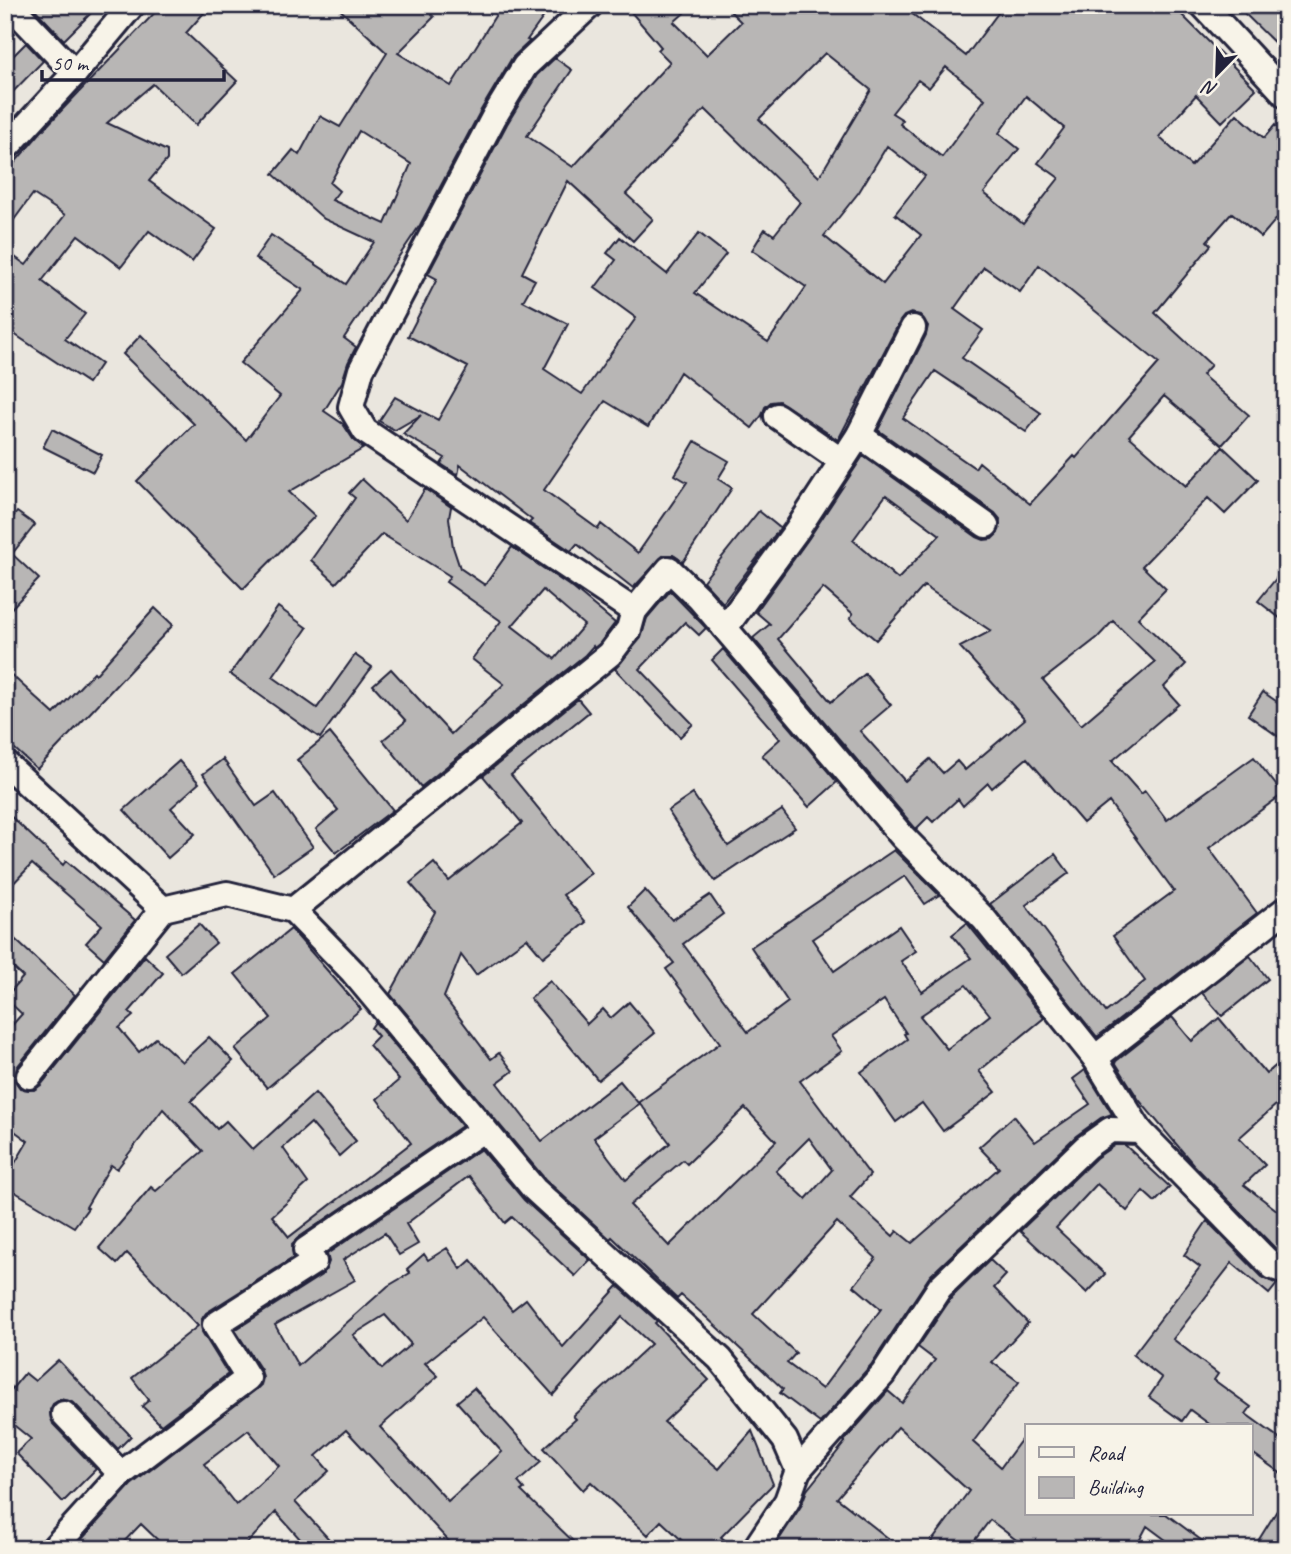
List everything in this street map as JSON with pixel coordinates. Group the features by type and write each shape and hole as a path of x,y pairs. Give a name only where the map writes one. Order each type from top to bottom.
{"street":[{"path":"10,5 75,73"},
{"path":"5,149 75,73 132,5"},
{"path":"590,5 525,66 494,117 361,370 351,407 365,430 634,611"},
{"path":"1203,5 1286,95"},
{"path":"725,628 797,530 859,435 913,328"},
{"path":"777,415 842,461"},
{"path":"859,435 986,525"},
{"path":"293,909 610,654 629,629 634,611 669,569 700,599 902,836 984,919 1095,1058 1140,1131 1273,1267 1286,1271"},
{"path":"5,763 163,909"},
{"path":"29,1076 163,909 227,894 293,909 353,972 534,1189 720,1359 785,1440 798,1470"},
{"path":"1095,1058 1286,909"},
{"path":"53,1549 121,1474 248,1378 215,1325 314,1262 306,1250 484,1129"},
{"path":"754,1549 787,1501 798,1470 883,1374 940,1287 1086,1147 1111,1130 1140,1131"},
{"path":"64,1413 121,1474"}],"building":[{"path":"31,5 99,5 64,40"},
{"path":"162,5 211,5 186,33 237,81 196,125 153,84 107,123 167,151 167,160 149,181 216,229 192,262 149,231 121,267 78,235 42,281 85,314 65,339 101,364 88,383 5,328 5,250 26,265 65,215 33,194 5,232 5,174 41,132"},
{"path":"335,5 423,5 434,17 398,53 451,86 502,5 552,5 527,40 530,41 512,58 420,225 344,338 356,347 342,382 324,411 343,424 353,439 364,448 289,492 315,516 243,589 137,481 194,424 123,354 141,335 246,440 280,396 240,363 303,290 255,258 271,235 346,284 374,242 324,219 273,174 293,150 299,155 320,116 340,127 387,53","holes":["359,131 411,164 385,224 332,200 339,191 330,183"]},
{"path":"625,5 693,5 674,22 707,55 741,22 724,5 901,5 966,56 1004,5 1172,5 1256,89 1222,122 1196,95 1159,137 1191,166 1237,114 1264,138 1275,125 1286,135 1286,208 1261,237 1232,213 1207,241 1211,245 1155,313 1211,365 1202,375 1249,415 1222,445 1164,396 1129,436 1186,486 1223,447 1258,480 1225,514 1208,498 1142,566 1166,589 1138,618 1186,664 1164,687 1179,704 1112,761 1141,794 1145,791 1167,820 1254,757 1283,794 1209,848 1257,913 1097,1037 990,904 1055,854 1069,873 1026,905 1106,1012 1145,981 1113,936 1174,891 1109,802 1083,823 1027,758 992,788 988,783 963,806 958,799 933,822 928,817 916,829 753,638 770,624 756,612 863,456 977,537 992,539 998,533 1000,519 995,513 878,430 926,335 928,326 920,315 911,313 900,321 838,440 779,401 771,402 765,407 752,428 680,372 648,427 605,401 544,490 598,529 601,524 638,553 687,482 675,475 695,441 729,461 718,479 732,488 683,562 673,555 664,555 633,588 577,544 571,551 529,523 532,520 460,465 458,475 441,464 445,458 403,434 421,415 395,430 379,421 395,397 438,420 468,367 408,336 437,279 428,274 507,124 537,75 555,58 572,70 527,136 573,167 670,62 658,50 661,47","holes":["825,53 871,90 819,177 759,119","946,67 985,99 942,157 900,124 903,120 892,113 918,80 929,88","1026,96 1064,128 1038,163 1059,178 1023,224 984,193 1019,149 999,133","705,109 800,202 774,235 765,229 752,250 806,287 768,342 695,293 726,254 699,233 667,274 620,237 607,253 616,260 595,288 636,318 582,394 544,369 568,324 523,301 535,280 522,273 568,181 633,241 653,219 626,194","887,146 925,176 895,214 921,235 883,284 824,236 859,192","1039,265 1159,363 1076,458 1074,456 1030,504 979,462 975,468 903,418 935,371 1026,432 1041,413 962,358 983,330 954,309 984,267 1020,292","886,495 940,535 898,579 853,540","924,586 991,631 960,647 1025,719 965,770 957,761 943,773 930,759 905,781 860,731 891,705 865,674 831,702 778,639 823,588 853,614 850,618 876,640","1113,621 1155,662 1081,725 1043,680 1097,638"]},
{"path":"1236,5 1286,5 1286,54"},
{"path":"26,43 43,61 5,100 5,64"},
{"path":"52,429 102,455 93,472 43,447"},
{"path":"362,479 406,520 425,489 451,507 449,518 453,547 460,568 485,585 512,547 574,589 615,623 599,644 594,648 593,646 421,787 383,740 406,721 373,685 391,669 451,734 504,684 472,659 501,621 446,582 450,576 382,534 336,583 311,560 355,498 349,493","holes":["543,590 584,625 555,659 512,626"]},
{"path":"759,511 780,528 723,603 703,581"},
{"path":"17,512 35,525 12,554 39,579 5,615 5,527"},
{"path":"1286,566 1286,623 1258,601"},
{"path":"670,591 706,628 699,635 685,622 640,669 693,724 680,737 615,669 641,638 647,618"},
{"path":"278,607 307,628 273,677 317,708 355,655 372,667 320,738 230,674"},
{"path":"155,608 173,625 37,769 5,740 5,669 54,714 94,672 96,674"},
{"path":"723,649 837,782 809,807 762,755 780,739 712,660"},
{"path":"1263,692 1286,708 1286,742 1248,715"},
{"path":"578,699 589,712 511,775 591,873 563,895 586,922 543,957 527,938 476,975 461,955 444,997 491,1059 499,1053 513,1071 497,1083 542,1141 620,1081 639,1104 594,1138 626,1180 670,1143 639,1102 720,1043 666,969 674,963 628,907 645,890 672,920 710,895 723,914 683,944 748,1032 788,1002 751,947 894,850 939,895 925,904 905,876 812,939 834,971 899,926 916,951 901,961 922,992 971,958 952,935 967,923 1044,1018 979,1071 996,1092 943,1131 922,1103 896,1122 861,1072 907,1039 904,1034 906,1033 884,1000 831,1036 842,1051 800,1081 870,1175 850,1197 893,1236 897,1231 912,1243 999,1168 979,1147 1014,1116 1035,1142 1090,1104 1073,1079 1085,1070 1112,1114 1101,1118 1076,1136 930,1276 871,1365 820,1423 780,1393 783,1389 706,1317 681,1295 677,1299 612,1237 610,1239 545,1179 390,994 435,912 410,883 434,863 449,881 522,823 483,776","holes":["966,985 990,1015 947,1049 920,1016","745,1108 776,1141 669,1246 630,1205 683,1160 687,1164","809,1138 832,1170 806,1199 776,1171","837,1222 876,1258 854,1286 881,1309 822,1389 787,1363 796,1353 753,1314"]},
{"path":"330,733 393,810 336,853 316,829 338,810 297,760"},
{"path":"223,759 256,806 275,793 313,847 274,874 203,774"},
{"path":"179,761 199,783 171,808 195,834 168,858 124,810"},
{"path":"693,794 728,846 782,810 795,828 715,881 668,811"},
{"path":"5,811 63,865 66,861 135,920 104,959 86,943 102,925 32,864 5,892"},
{"path":"199,924 216,943 181,973 165,954"},
{"path":"291,929 361,1009 267,1088 235,1049 271,1018 235,974"},
{"path":"5,930 75,995 17,1067 15,1081 20,1088 34,1090 41,1085 145,956 163,973 129,1012 133,1016 119,1028 139,1052 156,1038 182,1062 209,1037 233,1061 191,1101 217,1129 226,1121 253,1150 315,1093 356,1141 339,1156 311,1123 283,1148 308,1183 272,1216 289,1237 411,1143 377,1099 399,1080 369,1045 378,1036 371,1028 375,1022 462,1126 298,1238 292,1244 293,1258 206,1313 202,1319 202,1332 228,1374 161,1425 142,1406 149,1400 132,1378 198,1326 127,1253 117,1264 99,1248 151,1187 156,1191 203,1151 163,1109 117,1169 111,1165 86,1207 88,1208 74,1227 5,1186 5,1180 28,1141 5,1124 5,1033 22,1014 5,998 23,977 5,960"},
{"path":"1250,956 1268,979 1222,1016 1202,993"},
{"path":"550,981 587,1024 603,1009 611,1018 629,1002 655,1033 598,1080 530,998"},
{"path":"1172,1017 1192,1041 1219,1018 1266,1074 1286,1057 1286,1096 1239,1138 1265,1165 1244,1185 1286,1217 1286,1255 1281,1254 1193,1164 1139,1100 1115,1062"},
{"path":"1115,1145 1125,1145 1170,1187 1155,1202 1143,1191 1127,1211 1097,1184 1056,1228 1105,1274 1087,1293 1020,1231 1096,1158"},
{"path":"481,1149 524,1200 590,1260 575,1276 512,1217 505,1223 469,1176 406,1224 418,1244 399,1255 385,1233 343,1260 355,1280 275,1325 298,1366 388,1286 410,1273 407,1269 424,1254 428,1260 447,1248 461,1269 471,1260 512,1310 526,1299 563,1347 618,1286 657,1321 655,1323 709,1380 664,1422 719,1469 752,1431 773,1484 721,1537 736,1549 691,1549 661,1521 648,1535 591,1482 583,1490 544,1448 576,1419 573,1416 651,1344 622,1317 553,1395 483,1317 425,1363 438,1376 380,1427 448,1501 502,1452 457,1402 474,1388 541,1462 518,1482 524,1489 521,1491 581,1549 456,1549 346,1430 316,1456 329,1471 295,1502 338,1549 309,1549 276,1512 242,1549 167,1549 141,1524 117,1549 73,1549 131,1485 261,1385 261,1370 235,1330 323,1274 329,1262 327,1254","holes":["385,1315 411,1344 382,1369 353,1335","248,1430 279,1466 236,1505 204,1464"]},
{"path":"1207,1221 1262,1277 1277,1284 1269,1294 1232,1263 1173,1339 1218,1374 1214,1380 1251,1407 1246,1414 1286,1443 1286,1477 1252,1453 1252,1424 1209,1424 1190,1410 1182,1421 1149,1397 1162,1378 1133,1355 1200,1267 1184,1255"},
{"path":"990,1260 1006,1275 994,1288 1028,1323 992,1362 1019,1382 973,1442 1001,1467 1025,1435 1025,1516 1169,1516 1213,1549 1178,1549 1147,1526 1135,1549 1028,1549 990,1520 968,1549 926,1549 969,1491 898,1427 837,1498 902,1549 773,1549 801,1506 807,1490 844,1441 888,1391 902,1403 935,1360 918,1347 952,1297"},
{"path":"58,1360 131,1436 118,1449 74,1403 61,1399 53,1404 50,1410 53,1424 96,1469 63,1502 16,1453 31,1439 5,1418 5,1397 25,1373 35,1381"},
{"path":"1286,1496 1286,1549 1253,1549"}]}
